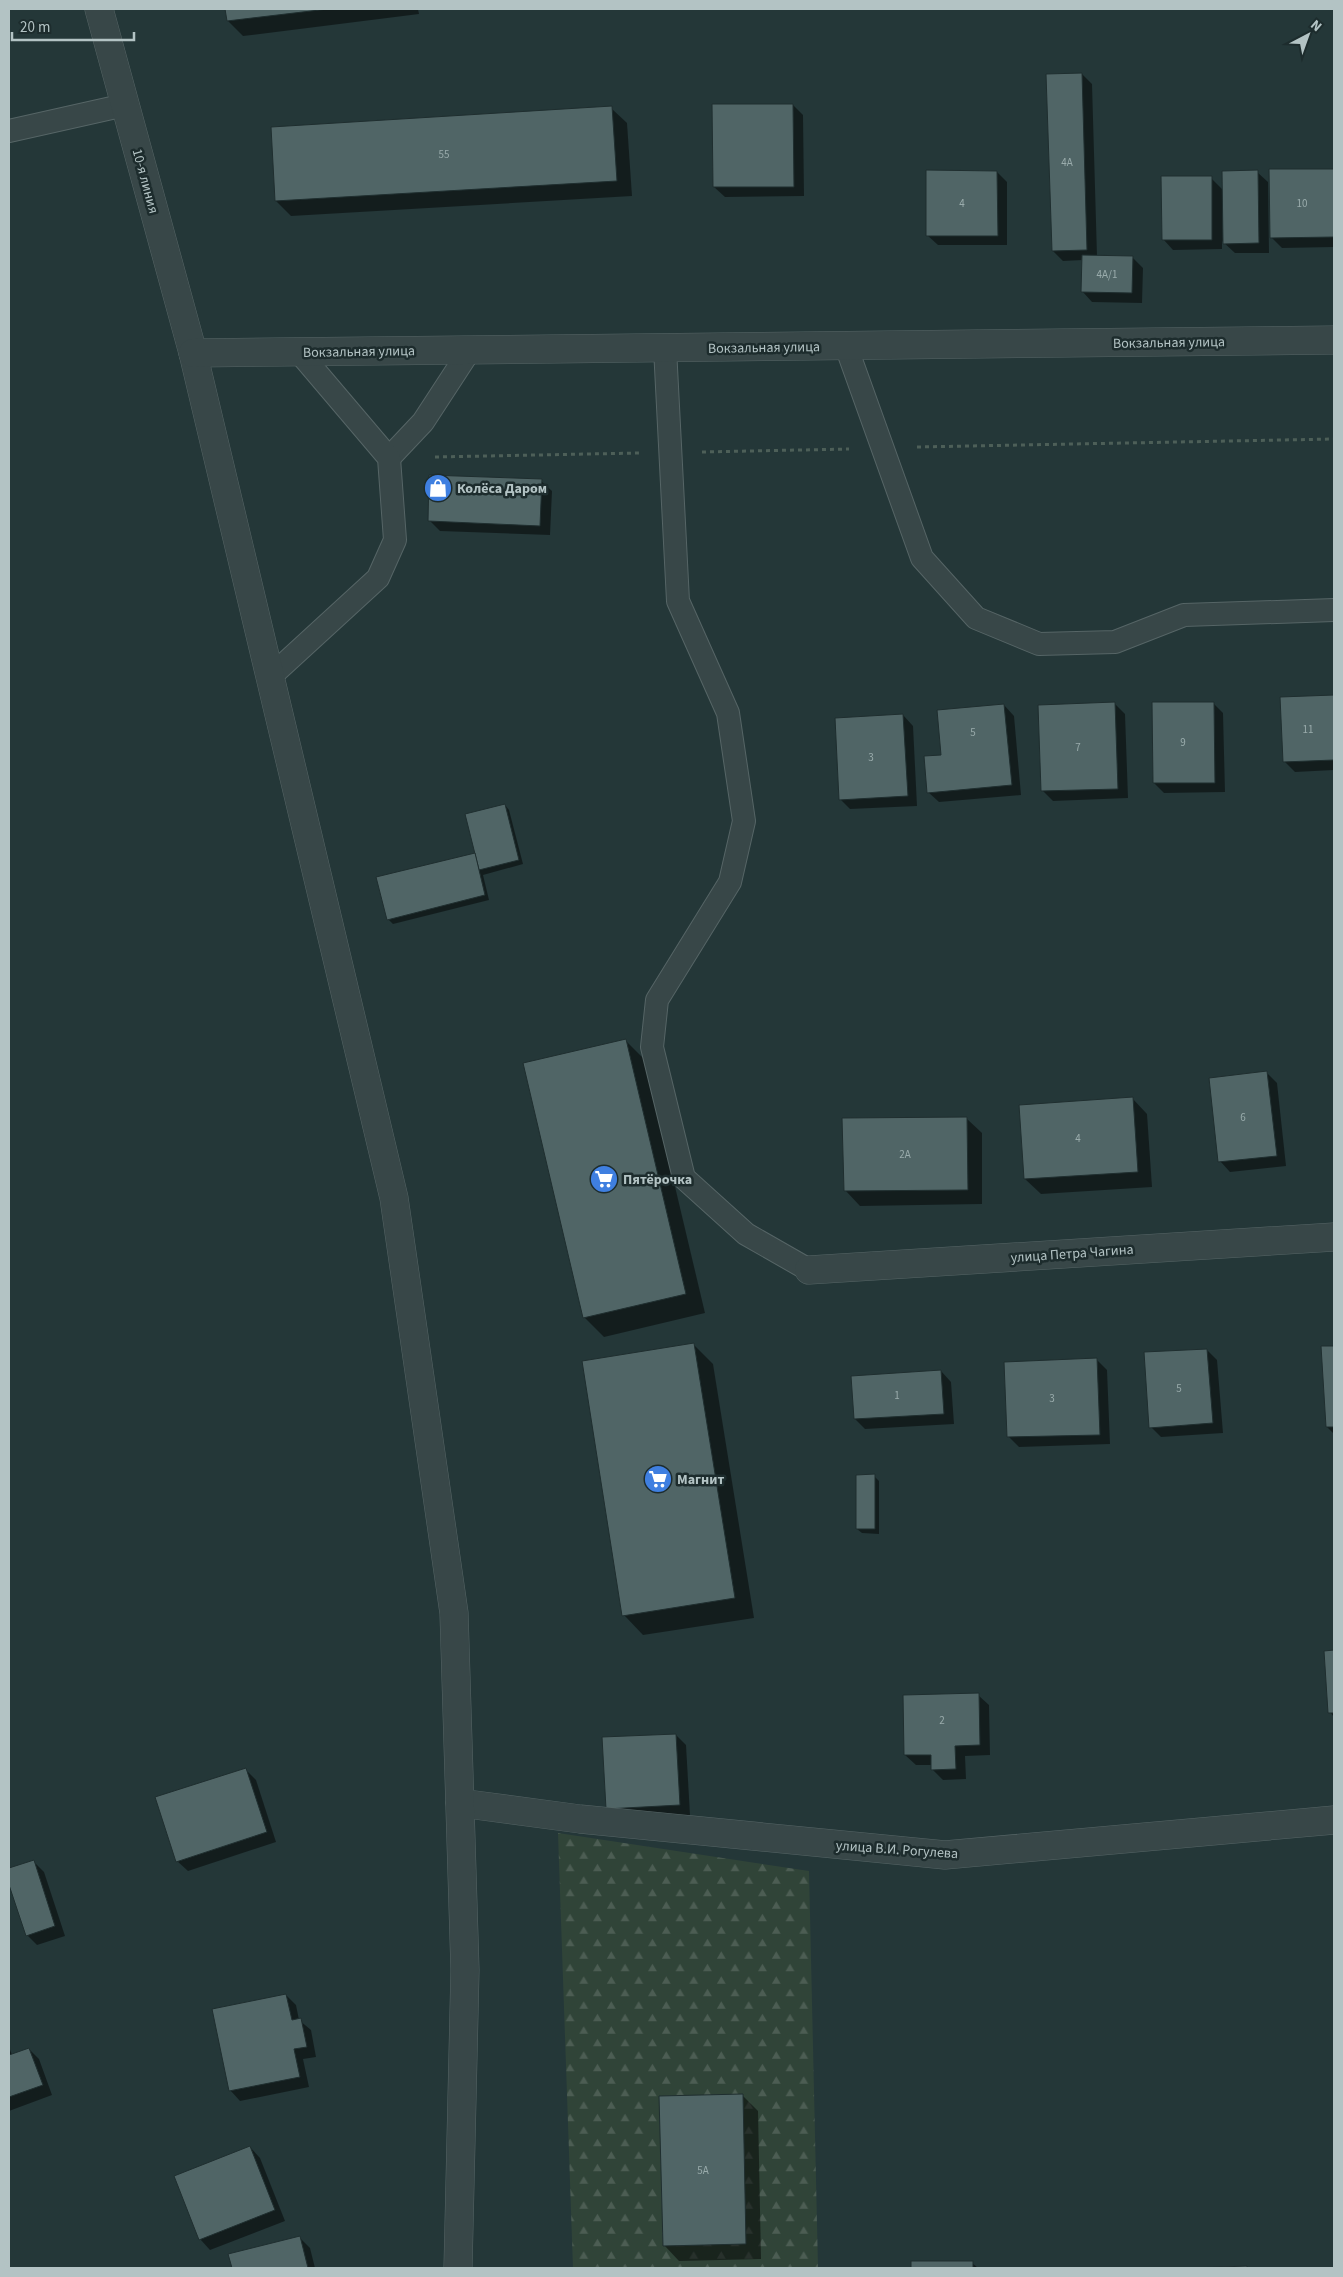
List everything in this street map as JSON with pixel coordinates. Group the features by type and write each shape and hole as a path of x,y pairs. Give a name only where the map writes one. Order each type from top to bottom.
{"street":[{"name":"10-я линия","path":"99,9 194,353 394,1198 454,1613 465,1970 458,2268"},
{"name":"Вокзальная улица","path":"194,353 1334,340"},
{"name":"улица Петра Чагина","path":"809,1270 1334,1237"},
{"name":"улица В.И. Рогулева","path":"460,1803 580,1819 946,1855 1334,1820"}],"lane":[{"path":"9,131 125,105"},
{"path":"846,346 922,558 976,618 1038,644 1115,642 1184,615 1334,610"},
{"path":"665,348 678,601 728,713 744,821 730,882 657,1000 652,1047 684,1178 746,1234 809,1270"},
{"path":"389,458 423,422 470,350"},
{"path":"270,677 378,578 394,540 389,458 299,352"}],"green space":[{"path":"558,1833 809,1871 818,2268 573,2268"}],"building":[{"path":"225,9 328,9 227,21"},
{"path":"1082,73 1087,250 1052,251 1046,74"},
{"path":"712,104 793,104 794,187 713,187"},
{"path":"612,106 617,181 275,201 271,127"},
{"path":"1269,169 1334,169 1334,237 1270,238"},
{"path":"926,170 997,171 998,236 926,236"},
{"path":"1258,170 1259,243 1223,244 1222,171"},
{"path":"1161,176 1212,176 1212,240 1162,240"},
{"path":"1082,255 1133,256 1132,293 1081,292"},
{"path":"429,475 542,479 540,526 428,521"},
{"path":"1334,695 1334,760 1283,762 1280,697"},
{"path":"1115,702 1118,789 1041,791 1038,705"},
{"path":"1152,702 1214,702 1215,783 1153,783"},
{"path":"1004,704 1012,785 927,793 924,756 941,755 937,710"},
{"path":"903,714 908,796 839,800 835,718"},
{"path":"505,804 519,860 479,870 465,814"},
{"path":"475,853 485,895 387,920 376,877"},
{"name":"Пятёрочка","path":"626,1039 686,1294 583,1318 523,1063"},
{"path":"1267,1071 1277,1156 1218,1162 1209,1078"},
{"path":"1133,1097 1138,1172 1024,1179 1019,1105"},
{"path":"967,1117 968,1190 844,1191 842,1118"},
{"name":"Магнит","path":"694,1343 735,1598 622,1616 582,1361"},
{"path":"1321,1346 1334,1346 1334,1427 1326,1427"},
{"path":"1207,1349 1213,1423 1149,1428 1144,1352"},
{"path":"1097,1358 1100,1435 1007,1437 1004,1362"},
{"path":"941,1370 944,1414 854,1419 851,1376"},
{"path":"875,1474 875,1529 856,1529 856,1475"},
{"path":"1334,1650 1334,1713 1328,1713 1324,1651"},
{"path":"979,1693 980,1745 955,1746 956,1769 931,1770 931,1755 904,1755 903,1695"},
{"path":"676,1734 680,1805 606,1809 602,1737"},
{"path":"246,1768 267,1832 176,1862 155,1797"},
{"path":"34,1860 55,1926 26,1936 9,1885 9,1868"},
{"path":"286,1994 292,2020 301,2018 307,2047 294,2049 300,2077 229,2091 212,2009"},
{"path":"29,2048 43,2085 9,2097 9,2055"},
{"path":"743,2094 746,2244 663,2246 659,2096"},
{"path":"250,2146 275,2210 199,2240 174,2176"},
{"path":"300,2236 308,2268 232,2268 228,2254"},
{"path":"911,2261 973,2261 973,2268 911,2268"},
{"path":"1247,2266 1247,2268 1194,2268"}],"place":[{"name":"Колёса Даром","path":"438,488"},
{"name":"Пятёрочка","path":"604,1179"},
{"name":"Магнит","path":"658,1479"}]}
